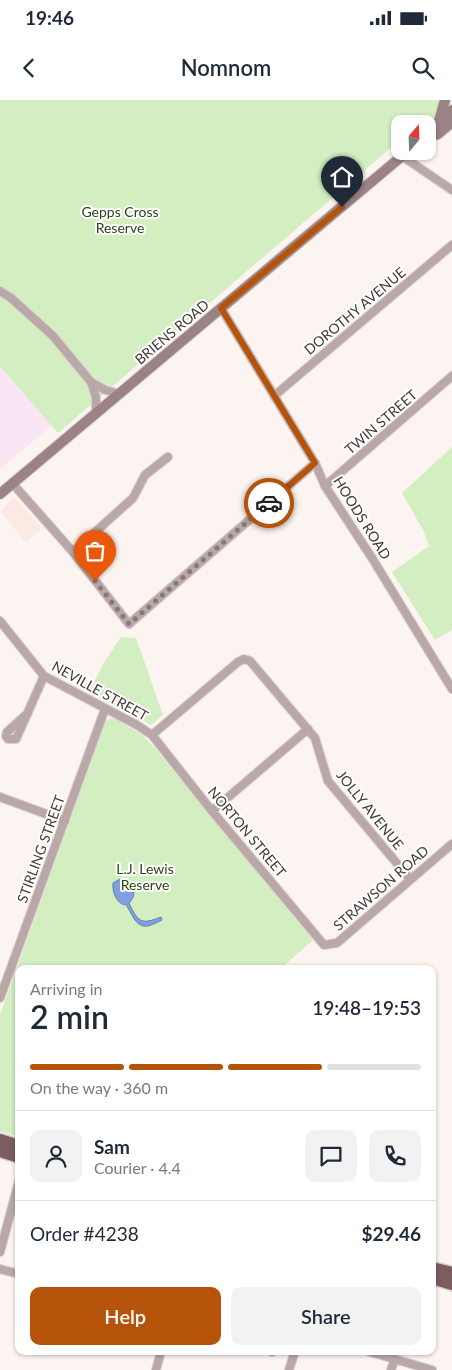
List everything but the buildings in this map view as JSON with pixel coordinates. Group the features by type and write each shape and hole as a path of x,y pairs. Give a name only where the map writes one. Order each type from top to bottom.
{"highway":[{"path":"0,1140 15,1145"},
{"path":"0,1151 15,1156"},
{"path":"436,1270 452,1279"},
{"path":"436,1278 452,1279"}],"main road":[{"path":"438,122 445,100"},
{"path":"438,122 452,110"},
{"path":"436,134 452,122"},
{"name":"BRIENS ROAD","path":"0,494 398,160"}],"street":[{"path":"413,160 452,190"},
{"name":"DOROTHY AVENUE","path":"274,396 452,245"},
{"path":"0,291 54,336 92,382 96,397 96,414"},
{"name":"HOODS ROAD","path":"221,308 315,463 325,486 372,558 452,690"},
{"name":"TWIN STREET","path":"325,486 452,376"},
{"path":"92,382 120,394"},
{"path":"73,552 133,498 145,475 168,457"},
{"path":"13,484 73,552 129,624 315,463"},
{"name":"NEVILLE STREET","path":"0,621 44,676 105,709 138,724 152,735"},
{"name":"JOLLY AVENUE","path":"152,735 238,662 244,659 250,661 308,729 318,746 328,782 410,879"},
{"path":"28,713 44,676"},
{"name":"STIRLING STREET","path":"0,998 1,989 105,709"},
{"path":"212,811 308,729"},
{"name":"NORTON STREET","path":"152,735 212,811 324,945"},
{"path":"0,797 65,821"},
{"name":"STRAWSON ROAD","path":"324,945 337,943 452,844"},
{"path":"0,1252 15,1196"},
{"path":"0,1269 15,1273"},
{"path":"156,1370 160,1355"},
{"path":"289,1370 294,1355"},
{"path":"381,1355 432,1370"},
{"path":"391,1370 395,1359"}],"shaded area":[{"path":"0,350 69,411 0,469"},
{"path":"14,497 42,528 26,542 0,511"}],"green space":[{"name":"Gepps Cross Reserve","path":"0,100 445,100 436,119 436,115 391,115 391,148 58,433 0,366"},
{"path":"452,447 452,630 435,640 392,572 429,546 423,530 402,493"},
{"path":"121,637 136,638 163,715 151,725 89,693 103,664"},
{"name":"L.J. Lewis Reserve","path":"110,718 115,719 141,734 155,748 313,940 285,965 18,965 105,722"},
{"name":"L.J. Lewis Reserve","path":"15,973 15,1136 0,1131 0,1015"}],"water":[{"path":"120,879 128,882 133,888 134,895 129,903 138,918 149,921 161,917 162,920 148,926 137,923 126,905 117,900 114,895 113,883"}],"way so far":[{"path":"95,581 129,624 269,503"}],"route":[{"path":"269,503 315,463 221,308 342,207"}]}
